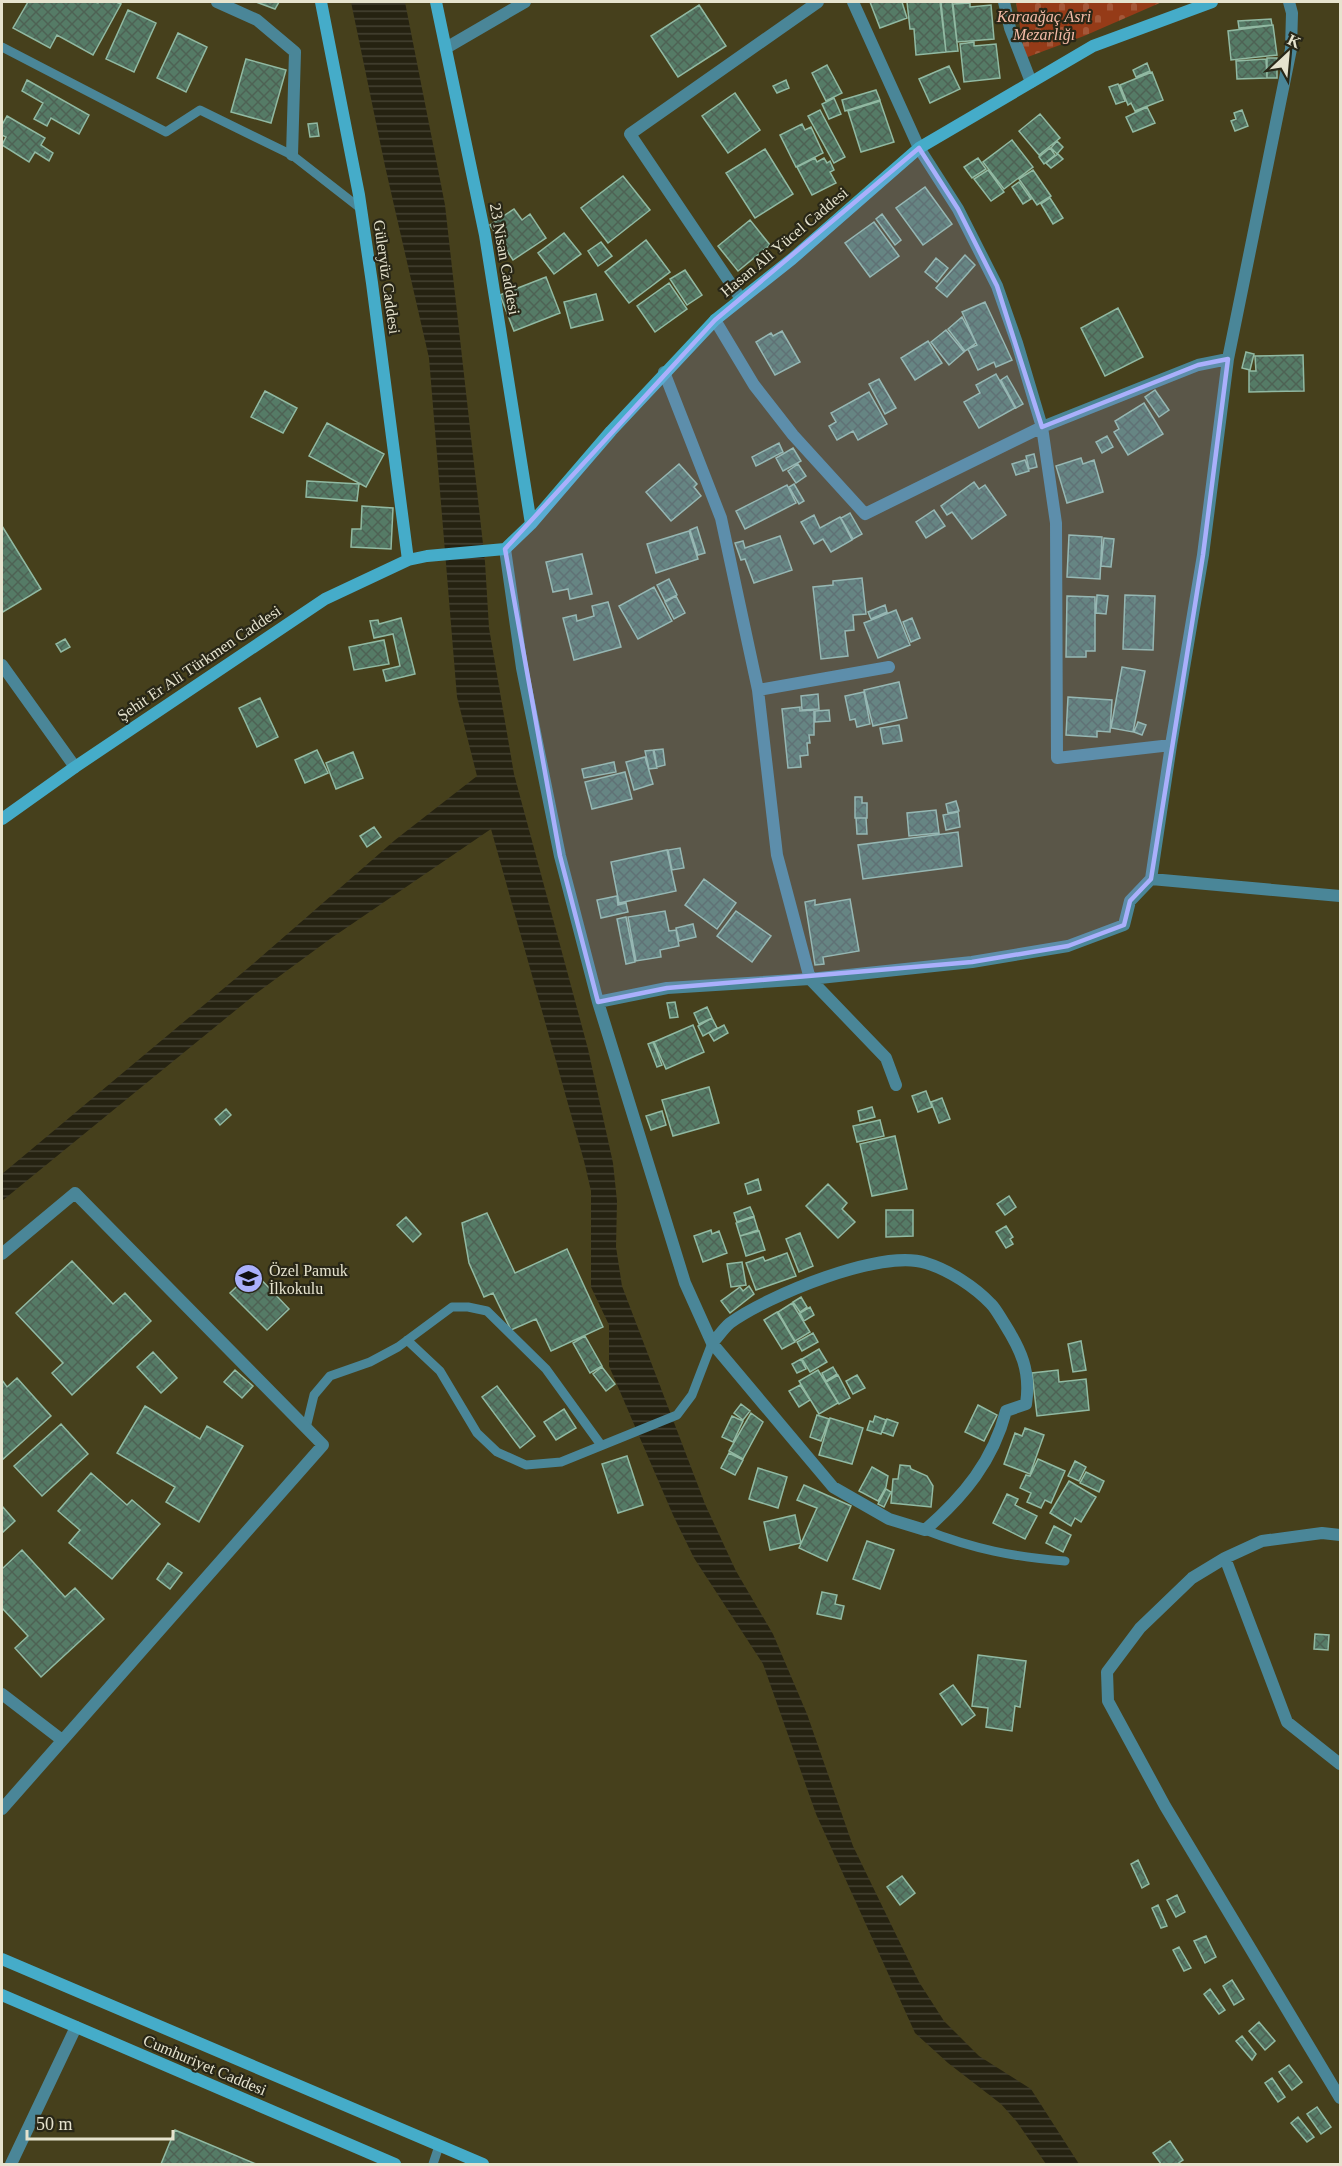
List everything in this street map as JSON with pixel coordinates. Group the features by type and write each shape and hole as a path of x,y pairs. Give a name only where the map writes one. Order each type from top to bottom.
{"street":[{"path":"217,2 257,20 295,52 292,155"},
{"name":"Güleryüz Caddesi","path":"321,2 372,283 408,560"},
{"name":"23 Nisan Caddesi","path":"436,2 485,235 531,524"},
{"path":"446,48 525,2"},
{"path":"741,299 630,134 818,2"},
{"path":"853,2 919,148 958,209 997,286 1042,427 1056,523 1057,758 1171,745"},
{"path":"1004,2 1010,28 1031,82"},
{"name":"Hasan Ali Yücel Caddesi","path":"505,549 531,524 664,372 715,320 792,259 919,148 1093,46 1212,2"},
{"path":"598,1002 667,988 810,980 972,962 1068,946 1124,925 1130,901 1151,879 1203,555 1228,359 1291,49 1292,12 1289,2"},
{"path":"715,320 754,385 793,435 865,514 1042,427 1198,365 1228,359"},
{"path":"664,372 721,518 758,690 777,855 810,980 886,1058 896,1085"},
{"path":"505,549 522,668 560,856 598,1002 685,1282 712,1343 833,1487 889,1519 925,1530 952,1507 979,1474 1001,1431 1006,1410 1026,1404 1029,1384 1019,1347 992,1305 961,1280 925,1262 888,1260 848,1270 784,1293 729,1324 712,1343"},
{"name":"Şehit Er Ali Türkmen Caddesi","path":"2,819 75,767 325,599 408,560 427,556 505,549"},
{"path":"2,664 75,767"},
{"path":"758,690 889,667"},
{"path":"1151,879 1341,896"},
{"path":"2,1254 75,1193 323,1445 2,1809"},
{"path":"1341,1535 1322,1533 1262,1541 1225,1558 1192,1578 1140,1628 1107,1672 1108,1701 1165,1806 1341,2098"},
{"path":"1225,1558 1287,1722 1341,1764"},
{"path":"2,1694 62,1740"},
{"path":"2,1959 483,2164"},
{"name":"Cumhuriyet Caddesi","path":"2,1995 395,2164"},
{"path":"11,2164 76,2027"}],"lane":[{"path":"2,47 166,132 200,110 292,155 360,208"},
{"path":"306,1428 314,1395 330,1376 370,1362 407,1340 452,1306 486,1311 546,1369 601,1445"},
{"path":"407,1340 440,1371 477,1433 497,1452 526,1465 561,1462 677,1415 692,1395 712,1343"},
{"path":"925,1530 995,1553 1021,1558 1065,1561"},
{"path":"433,2164 439,2146"}],"highlighted area":[{"path":"919,148 958,209 997,286 1042,427 1198,365 1228,359 1203,555 1151,879 1130,901 1124,925 1068,946 972,962 667,988 598,1002 560,856 505,549 715,320"}],"green space":[{"name":"Karaağaç Asri Mezarlığı","path":"1016,2 1162,2 1084,36 1025,58"}],"shaded area":[{"path":"351,2 405,2 445,205 485,562 489,628 514,774 588,1049 613,1163 617,1201 616,1247 622,1286 705,1504 736,1571 773,1634 807,1714 853,1846 919,1982 944,2021 979,2056 1031,2089 1079,2164 1046,2164 1017,2122 1001,2104 948,2063 915,2033 816,1814 763,1664 694,1558 673,1515 609,1366 609,1325 591,1287 591,1191 491,829 330,939 258,992 2,1201 2,1174 254,963 395,840 477,776 457,697 429,358 385,166"}],"building":[{"path":"28,2 116,2 121,4 93,55 57,35 50,48 13,28"},
{"path":"256,2 279,2 275,9"},
{"path":"870,2 902,2 907,18 880,28"},
{"path":"907,2 940,2 946,52 916,55 914,29 910,29"},
{"path":"941,2 952,2 958,51 946,52"},
{"path":"970,3 970,7 991,5 994,39 957,42 953,4"},
{"path":"699,5 726,46 678,77 651,36"},
{"path":"128,10 156,23 134,72 106,59"},
{"path":"1271,19 1272,25 1239,28 1238,21"},
{"path":"1273,25 1277,55 1231,60 1228,31"},
{"path":"178,33 207,47 186,92 157,78"},
{"path":"974,42 974,46 996,44 1000,78 964,82 960,44"},
{"path":"1267,58 1277,58 1277,78 1267,78"},
{"path":"246,59 286,70 271,123 231,112"},
{"path":"1266,59 1267,78 1237,79 1236,61"},
{"path":"1147,63 1150,71 1136,77 1133,70"},
{"path":"827,65 842,93 826,101 812,73"},
{"path":"949,66 960,89 930,103 919,79"},
{"path":"1152,72 1163,100 1135,111 1131,103 1128,105 1120,85"},
{"path":"27,80 89,115 79,134 51,118 47,126 34,119 43,103 22,91"},
{"path":"786,80 789,88 777,93 773,86"},
{"path":"1118,84 1125,101 1116,104 1109,87"},
{"path":"876,90 880,100 845,111 842,100"},
{"path":"735,93 760,130 728,153 702,116"},
{"path":"834,98 841,114 829,119 822,104"},
{"path":"880,101 894,142 861,152 848,111"},
{"path":"1147,107 1155,123 1133,132 1126,117"},
{"path":"820,110 845,157 834,163 808,116"},
{"path":"1242,110 1248,126 1235,131 1231,121 1236,119 1234,113"},
{"path":"1040,114 1060,138 1039,155 1019,131"},
{"path":"7,116 45,138 41,145 53,153 49,161 35,152 29,162 2,145 6,137 2,135 2,125"},
{"path":"317,123 319,136 310,137 308,124"},
{"path":"802,124 805,130 811,127 823,153 796,167 780,135"},
{"path":"1012,140 1033,167 1004,189 983,162"},
{"path":"1057,141 1063,147 1057,154 1051,148"},
{"path":"1050,148 1055,155 1044,164 1039,157"},
{"path":"765,149 793,194 755,218 726,173"},
{"path":"1058,154 1063,159 1051,168 1046,163"},
{"path":"815,158 817,162 824,158 827,163 830,161 834,170 830,172 836,183 812,195 797,167"},
{"path":"978,158 986,169 972,178 964,167"},
{"path":"988,170 1004,192 991,201 974,179"},
{"path":"1033,170 1051,196 1037,205 1019,179"},
{"path":"623,176 650,210 608,243 581,208"},
{"path":"1019,182 1031,199 1023,204 1012,187"},
{"path":"925,187 952,224 923,245 896,208"},
{"path":"1050,198 1063,218 1053,224 1041,204"},
{"path":"514,209 522,220 530,214 546,238 513,260 490,225"},
{"path":"882,214 901,240 895,245 876,219"},
{"path":"750,220 770,245 738,271 718,246"},
{"path":"874,222 899,256 870,277 845,243"},
{"path":"564,233 581,254 554,274 538,253"},
{"path":"646,240 670,272 629,303 605,272"},
{"path":"601,242 612,256 598,266 588,251"},
{"path":"965,255 975,265 947,297 936,288"},
{"path":"936,258 948,268 937,282 925,272"},
{"path":"685,270 702,295 687,305 670,279"},
{"path":"546,277 560,313 514,331 500,295"},
{"path":"669,283 687,309 655,332 637,306"},
{"path":"596,294 603,320 571,328 564,302"},
{"path":"985,302 1012,360 996,367 994,362 978,370 968,349 977,345 962,312"},
{"path":"1118,308 1143,357 1105,376 1081,328"},
{"path":"962,317 976,343 965,351 948,329"},
{"path":"946,330 964,352 949,365 931,342"},
{"path":"782,331 800,362 775,375 756,342 771,333 773,336"},
{"path":"928,341 942,363 915,380 901,358"},
{"path":"1246,352 1254,354 1250,370 1242,368"},
{"path":"1303,355 1304,391 1249,392 1249,371 1256,371 1255,356"},
{"path":"996,374 1015,408 979,428 964,402 980,393 976,385"},
{"path":"1007,376 1023,404 1016,408 1001,380"},
{"path":"879,379 896,408 885,414 869,384"},
{"path":"1155,390 1169,410 1159,417 1145,397"},
{"path":"265,391 297,408 283,433 251,417"},
{"path":"869,392 887,424 858,440 853,431 837,440 829,426 836,422 831,413"},
{"path":"1144,403 1163,434 1128,455 1114,432 1119,429 1115,421"},
{"path":"327,423 384,454 366,487 309,456"},
{"path":"1107,436 1113,447 1102,453 1096,442"},
{"path":"779,443 783,452 756,466 752,457"},
{"path":"793,448 801,461 783,471 776,458"},
{"path":"1034,454 1037,467 1029,469 1026,456"},
{"path":"1081,458 1083,464 1094,460 1103,492 1067,503 1056,466"},
{"path":"1025,460 1029,471 1016,475 1012,464"},
{"path":"679,464 697,484 694,487 701,496 671,521 646,492"},
{"path":"798,464 806,476 796,483 788,471"},
{"path":"307,481 359,484 357,501 306,497"},
{"path":"974,482 979,489 985,485 1006,515 972,539 952,512 947,515 941,506"},
{"path":"794,484 804,501 799,504 789,487"},
{"path":"787,485 796,503 745,529 736,511"},
{"path":"362,506 393,508 391,549 351,547 352,529 361,529"},
{"path":"934,510 945,526 926,538 916,522"},
{"path":"850,513 862,534 853,539 841,518"},
{"path":"814,515 820,528 840,517 852,540 831,552 823,539 814,544 801,522"},
{"path":"2,526 41,589 3,612 2,610"},
{"path":"697,527 705,553 698,555 690,530"},
{"path":"689,531 698,559 656,573 647,544"},
{"path":"1069,535 1102,537 1100,579 1067,577"},
{"path":"780,536 792,570 754,583 745,559 741,560 735,543 743,541 745,548"},
{"path":"1104,538 1114,539 1111,567 1101,566"},
{"path":"582,554 592,594 570,599 568,589 553,592 546,562"},
{"path":"862,578 866,614 853,615 854,630 845,631 848,656 821,659 813,587 833,585 833,581"},
{"path":"669,579 677,595 665,601 657,585"},
{"path":"654,587 672,621 638,639 619,606"},
{"path":"1097,595 1108,596 1106,614 1096,613"},
{"path":"1125,595 1155,596 1153,650 1123,649"},
{"path":"676,596 685,613 674,619 665,602"},
{"path":"1067,596 1095,597 1095,651 1086,651 1086,657 1066,657"},
{"path":"608,602 621,647 574,660 563,618 576,615 577,621 594,616 592,606"},
{"path":"885,605 887,612 871,619 868,612"},
{"path":"896,610 910,645 878,658 864,623"},
{"path":"401,618 415,674 386,681 383,670 400,666 393,634 374,638 370,621 378,620 379,624"},
{"path":"912,618 920,638 911,642 903,622"},
{"path":"65,639 70,647 61,652 56,644"},
{"path":"384,640 389,664 354,670 349,647"},
{"path":"1122,667 1145,671 1133,732 1111,728"},
{"path":"899,682 907,718 873,726 864,690"},
{"path":"864,692 870,724 857,727 855,719 850,720 845,696"},
{"path":"818,694 819,709 802,710 801,696"},
{"path":"1068,697 1112,700 1110,732 1097,731 1097,737 1066,735"},
{"path":"260,698 278,737 257,747 239,708"},
{"path":"800,707 800,711 814,710 814,735 809,735 808,755 800,756 801,767 788,768 782,709"},
{"path":"829,710 830,721 815,722 815,711"},
{"path":"1138,722 1146,725 1142,735 1134,732"},
{"path":"899,725 902,741 883,744 880,728"},
{"path":"663,749 665,765 657,767 654,750"},
{"path":"317,750 328,773 305,783 295,760"},
{"path":"653,750 657,768 649,769 645,751"},
{"path":"353,752 363,778 336,789 326,763"},
{"path":"645,757 653,784 634,790 626,762"},
{"path":"614,762 616,772 584,778 582,769"},
{"path":"625,772 632,799 592,809 585,782"},
{"path":"855,797 862,797 862,803 867,803 867,818 855,818"},
{"path":"956,801 959,811 948,813 946,804"},
{"path":"936,810 939,833 909,836 907,813"},
{"path":"958,812 960,827 946,830 943,815"},
{"path":"856,818 866,818 867,834 857,834"},
{"path":"374,827 381,837 367,847 360,836"},
{"path":"958,832 962,866 863,879 858,845"},
{"path":"680,848 684,868 672,870 668,850"},
{"path":"667,850 676,891 619,903 611,862"},
{"path":"704,879 736,903 717,929 685,905"},
{"path":"617,896 618,905 626,903 628,912 601,918 597,900"},
{"path":"850,899 859,951 823,957 824,964 815,965 805,902 815,900 815,905"},
{"path":"665,911 669,931 676,930 679,946 660,950 661,957 636,961 628,917"},
{"path":"736,911 771,936 752,962 717,936"},
{"path":"626,917 635,962 626,964 617,919"},
{"path":"693,924 696,937 679,941 676,928"},
{"path":"675,1002 678,1017 670,1018 667,1003"},
{"path":"707,1007 712,1018 699,1024 694,1013"},
{"path":"712,1018 717,1028 703,1036 698,1026"},
{"path":"693,1025 704,1052 666,1069 654,1042"},
{"path":"724,1025 728,1033 714,1041 709,1033"},
{"path":"653,1042 662,1065 657,1067 648,1044"},
{"path":"709,1087 719,1123 673,1136 662,1100"},
{"path":"926,1091 932,1107 918,1112 912,1096"},
{"path":"942,1098 950,1119 939,1123 931,1102"},
{"path":"872,1107 875,1117 860,1121 858,1111"},
{"path":"226,1109 231,1115 220,1125 215,1119"},
{"path":"662,1111 666,1125 651,1130 646,1116"},
{"path":"880,1120 884,1136 857,1142 853,1126"},
{"path":"895,1136 907,1189 872,1196 860,1144"},
{"path":"758,1179 761,1190 748,1194 745,1184"},
{"path":"828,1184 847,1203 842,1209 855,1222 838,1238 806,1206"},
{"path":"1009,1196 1016,1207 1005,1215 997,1204"},
{"path":"750,1207 754,1216 737,1222 734,1213"},
{"path":"886,1210 913,1210 913,1236 886,1237"},
{"path":"487,1213 515,1273 567,1249 603,1327 551,1351 536,1319 511,1330 493,1293 484,1297 469,1263 462,1223"},
{"path":"406,1217 421,1234 413,1242 397,1225"},
{"path":"754,1217 758,1230 740,1236 736,1223"},
{"path":"1006,1226 1013,1237 1010,1239 1013,1244 1006,1248 996,1232"},
{"path":"711,1230 712,1234 719,1231 727,1253 703,1262 694,1236"},
{"path":"759,1231 765,1250 746,1256 740,1236"},
{"path":"800,1233 813,1266 799,1272 786,1239"},
{"path":"787,1253 796,1276 756,1290 746,1263 763,1257 765,1261"},
{"path":"72,1261 113,1304 125,1293 151,1321 72,1395 52,1373 63,1363 16,1313"},
{"path":"742,1262 746,1285 731,1287 727,1264"},
{"path":"253,1271 289,1309 267,1330 230,1293"},
{"path":"749,1286 754,1294 730,1313 721,1301 740,1287 743,1291"},
{"path":"801,1297 807,1307 800,1312 793,1302"},
{"path":"792,1303 810,1332 795,1341 778,1312"},
{"path":"810,1307 814,1315 804,1321 800,1313"},
{"path":"777,1312 795,1342 782,1349 764,1320"},
{"path":"813,1333 818,1342 802,1351 797,1342"},
{"path":"585,1336 602,1366 590,1373 573,1343"},
{"path":"1081,1341 1086,1370 1073,1372 1068,1344"},
{"path":"819,1349 827,1362 810,1372 802,1359"},
{"path":"153,1352 177,1378 161,1393 137,1367"},
{"path":"801,1359 806,1369 797,1373 792,1364"},
{"path":"602,1367 615,1384 606,1391 593,1374"},
{"path":"833,1367 837,1374 826,1381 822,1373"},
{"path":"235,1370 253,1386 242,1398 224,1382"},
{"path":"818,1370 838,1403 819,1414 799,1381"},
{"path":"1058,1370 1059,1382 1086,1379 1089,1410 1037,1416 1032,1373"},
{"path":"838,1375 850,1398 839,1404 826,1382"},
{"path":"857,1375 865,1388 853,1394 846,1381"},
{"path":"17,1378 51,1416 2,1460 2,1380 7,1387"},
{"path":"800,1385 810,1400 799,1407 789,1391"},
{"path":"497,1386 535,1436 520,1448 482,1397"},
{"path":"741,1404 750,1411 743,1420 734,1413"},
{"path":"978,1405 997,1415 984,1441 965,1432"},
{"path":"145,1406 200,1439 207,1426 243,1446 199,1522 166,1502 175,1487 117,1453"},
{"path":"564,1409 576,1428 556,1440 544,1422"},
{"path":"751,1413 763,1422 743,1459 729,1451"},
{"path":"817,1415 829,1419 821,1441 810,1437"},
{"path":"732,1416 743,1421 733,1442 722,1437"},
{"path":"875,1416 886,1420 881,1434 867,1430 870,1421 873,1422"},
{"path":"830,1418 863,1428 852,1464 819,1455"},
{"path":"887,1419 898,1423 893,1436 882,1432"},
{"path":"61,1424 88,1454 42,1496 14,1466"},
{"path":"1025,1428 1044,1435 1030,1474 1004,1464 1015,1433 1022,1436"},
{"path":"729,1453 743,1460 735,1475 721,1468"},
{"path":"627,1456 643,1505 618,1513 602,1464"},
{"path":"1038,1459 1065,1471 1051,1503 1045,1500 1041,1508 1027,1502 1031,1493 1020,1488 1026,1475 1030,1476"},
{"path":"1075,1461 1086,1467 1079,1481 1068,1476"},
{"path":"900,1465 910,1466 911,1469 927,1476 933,1486 931,1507 891,1503 893,1479 898,1479"},
{"path":"872,1467 888,1476 886,1487 878,1501 859,1491"},
{"path":"758,1468 787,1477 778,1508 749,1499"},
{"path":"1086,1472 1104,1481 1099,1492 1080,1483"},
{"path":"91,1473 127,1505 132,1500 160,1524 112,1579 69,1543 80,1530 58,1511"},
{"path":"1069,1481 1096,1497 1081,1522 1075,1518 1071,1526 1050,1513"},
{"path":"804,1485 851,1506 827,1561 799,1548 817,1508 797,1500"},
{"path":"886,1489 891,1492 884,1507 878,1504"},
{"path":"1007,1494 1018,1499 1015,1505 1037,1516 1025,1539 993,1523"},
{"path":"2,1506 15,1521 2,1533"},
{"path":"795,1515 801,1543 770,1550 764,1522"},
{"path":"1054,1526 1071,1535 1063,1552 1046,1543"},
{"path":"867,1541 894,1550 880,1589 853,1579"},
{"path":"22,1550 65,1597 75,1588 104,1619 41,1677 15,1648 28,1636 2,1608 2,1569"},
{"path":"168,1563 182,1573 170,1589 157,1579"},
{"path":"822,1592 837,1595 835,1604 844,1606 841,1619 817,1614"},
{"path":"1315,1634 1329,1635 1328,1650 1314,1649"},
{"path":"978,1655 1026,1661 1020,1707 1015,1706 1012,1731 986,1727 988,1708 972,1706"},
{"path":"953,1685 975,1715 962,1725 940,1694"},
{"path":"1138,1860 1149,1884 1142,1888 1131,1864"},
{"path":"902,1876 915,1893 900,1905 887,1887"},
{"path":"1177,1895 1185,1912 1176,1917 1167,1900"},
{"path":"1158,1905 1167,1926 1161,1928 1152,1908"},
{"path":"1206,1936 1216,1957 1205,1963 1194,1941"},
{"path":"1179,1947 1191,1968 1184,1971 1173,1950"},
{"path":"1232,1980 1244,1999 1234,2005 1223,1986"},
{"path":"1210,1989 1225,2010 1219,2014 1204,1994"},
{"path":"1259,2022 1275,2041 1265,2050 1249,2031"},
{"path":"1242,2036 1256,2054 1252,2060 1236,2041"},
{"path":"1289,2065 1302,2082 1292,2090 1279,2072"},
{"path":"1272,2078 1285,2097 1278,2102 1265,2083"},
{"path":"1317,2107 1331,2127 1321,2134 1307,2114"},
{"path":"1298,2117 1314,2137 1307,2142 1291,2123"},
{"path":"175,2130 256,2164 161,2164"},
{"path":"1170,2141 1183,2160 1177,2164 1161,2164 1153,2153"}],"place":[{"name":"Özel Pamuk İlkokulu","path":"248,1279"}]}
